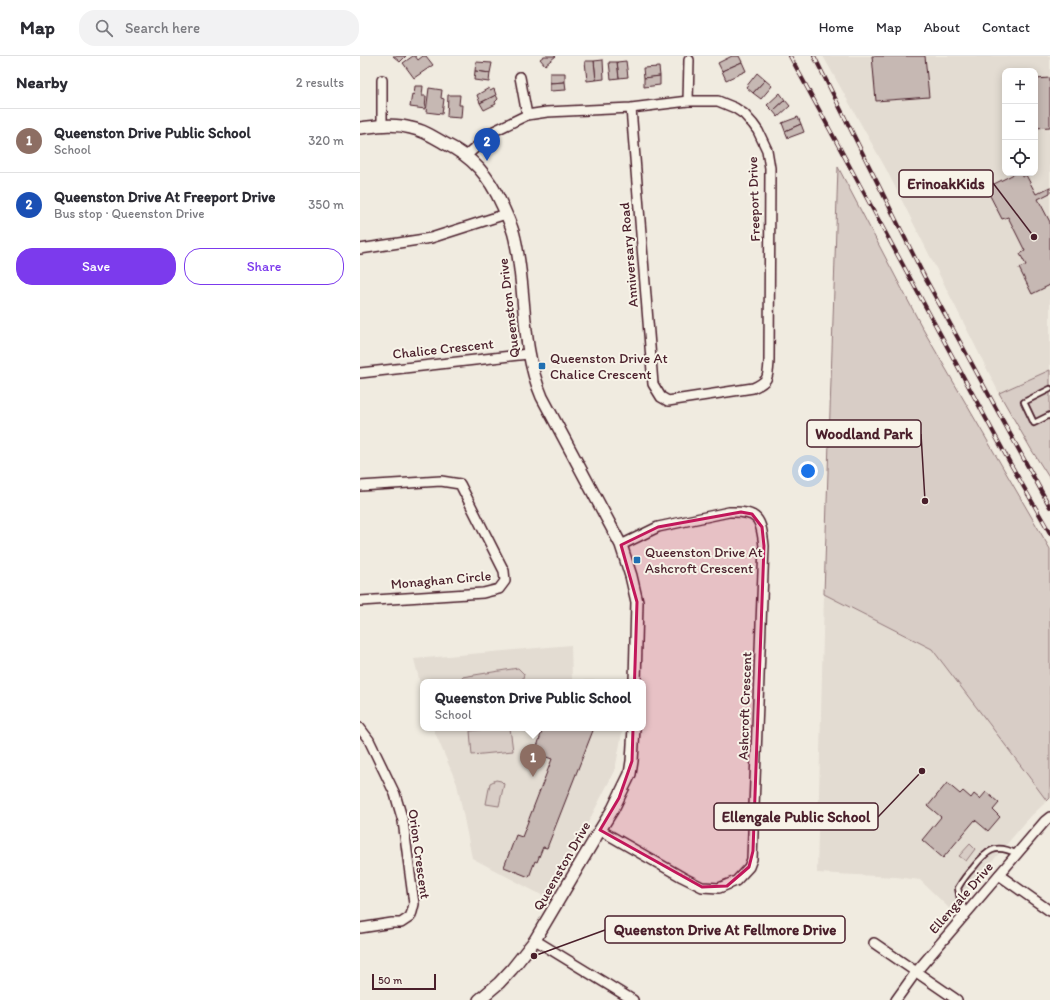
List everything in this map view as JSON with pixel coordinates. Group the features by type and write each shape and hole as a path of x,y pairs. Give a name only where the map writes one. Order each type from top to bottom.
{"street":[{"path":"688,101 689,60"},
{"path":"520,77 527,115"},
{"path":"382,80 382,125"},
{"name":"Freeport Drive","path":"466,156 494,131 527,115 547,112 631,108 688,101 718,101 735,108 744,114 753,124 767,150 770,168 768,375 764,383 753,388 668,400 661,397"},
{"name":"Anniversary Road","path":"631,108 653,384 661,397"},
{"name":"Queenston Drive","path":"360,128 382,125 411,128 449,145 466,156 487,177 495,189 515,238 528,354 534,379 620,545 631,576 637,602 635,679"},
{"path":"360,249 426,240 506,214"},
{"name":"Chalice Crescent","path":"360,373 528,354"},
{"name":"Monaghan Circle","path":"360,486 441,481 460,484 504,571 504,582 499,589 483,592 360,601"},
{"name":"Ashcroft Crescent","path":"600,830 702,887 719,888 736,881 749,867 752,859 764,546 762,527 752,514 729,512 658,527 620,545"},
{"name":"Orion Crescent","path":"360,728 369,740 395,794 403,821 414,904 410,917 401,923 360,928"},
{"name":"Queenston Drive","path":"479,1000 499,983 535,940 619,798 630,774 634,731"},
{"name":"Ellengale Drive","path":"896,1000 916,972 1050,817"},
{"path":"999,875 1050,911"},
{"path":"535,940 633,1000"},
{"path":"874,943 956,1000"}],"lane":[{"path":"1050,389 1024,402 1034,423 1050,415"},
{"path":"966,913 960,899 958,888 981,857 987,851 996,849 1008,850 1017,854"}],"highlighted area":[{"path":"741,512 752,514 762,527 764,546 753,851 749,867 727,886 702,887 600,830 619,798 632,761 637,602 621,545 658,527"}],"shaded area":[{"path":"823,56 1050,56 1050,370 999,393 886,169"},
{"path":"838,167 924,331 1050,549 1050,798 1047,801 932,649 824,594"},
{"path":"1050,370 1050,479 999,393"},
{"path":"824,594 932,649 1047,801 1029,818 951,910 920,880 896,877 817,873"},
{"path":"571,645 572,679 420,679 420,683 414,659"},
{"path":"518,668 524,674 523,679 462,679 462,677"},
{"path":"434,731 622,731 615,770 549,899 472,858 457,784"},
{"path":"470,731 510,731 513,751 472,755"},
{"path":"496,780 501,781 504,784 499,806 486,804 490,783"},
{"path":"970,844 975,849 966,861 959,856"}],"building":[{"path":"393,56 406,56 400,62"},
{"path":"415,56 418,60 423,56 426,56 433,65 414,78 403,63"},
{"path":"544,56 556,56 545,65 540,59"},
{"path":"732,56 739,56 742,62 722,71 718,63"},
{"path":"872,56 925,56 929,97 876,101"},
{"path":"603,60 604,79 596,80 594,61"},
{"path":"585,61 594,61 596,80 587,81"},
{"path":"626,61 628,77 619,78 617,62"},
{"path":"476,62 492,63 490,73 475,71"},
{"path":"609,62 617,62 619,78 611,79"},
{"path":"742,62 746,71 726,80 722,71"},
{"path":"659,67 660,76 644,78 643,68"},
{"path":"475,71 490,73 489,82 474,80"},
{"path":"550,73 565,73 565,82 550,83"},
{"path":"757,73 765,80 753,93 746,87"},
{"path":"660,76 660,85 644,87 644,78"},
{"path":"1050,78 1050,127 1038,128 1038,79"},
{"path":"765,80 772,86 761,99 753,93"},
{"path":"565,82 566,90 550,91 550,83"},
{"path":"415,86 423,86 422,96 426,96 425,109 410,107"},
{"path":"429,88 442,90 441,98 444,99 442,114 426,112"},
{"path":"489,88 490,91 494,89 496,95 480,103 477,95"},
{"path":"780,93 785,100 773,111 767,105"},
{"path":"448,95 460,95 459,105 462,105 461,118 447,117"},
{"path":"496,95 498,99 495,102 496,104 484,110 480,103"},
{"path":"785,100 790,106 778,117 773,111"},
{"path":"798,117 801,124 785,131 782,123"},
{"path":"801,124 804,132 788,138 785,131"},
{"path":"1010,176 1027,176 1036,194 1050,187 1050,193 1038,199 1050,222 1050,285 1032,294 1019,268 1026,265 1020,254 1025,251 1008,217 1002,219 986,188"},
{"path":"542,731 593,731 547,848 543,847 537,862 535,861 529,877 504,867 516,835 522,837 552,759 535,753"},
{"path":"947,783 960,794 963,791 971,798 974,794 980,799 986,792 999,803 993,810 1000,817 988,831 975,820 943,858 922,840 941,817 928,806"}],"railway":[{"path":"790,56 1010,463 1050,533"},
{"path":"814,56 924,276 1050,507"}],"place":[{"name":"Queenston Drive At Freeport Drive","path":"487,161"},
{"name":"ErinoakKids","path":"1034,237"},
{"name":"Queenston Drive At Chalice Crescent","path":"542,366"},
{"name":"Woodland Park","path":"925,501"},
{"name":"Queenston Drive At Ashcroft Crescent","path":"637,560"},
{"name":"Ellengale Public School","path":"922,771"},
{"name":"Queenston Drive Public School","path":"533,777"},
{"name":"Queenston Drive At Fellmore Drive","path":"534,956"}]}
